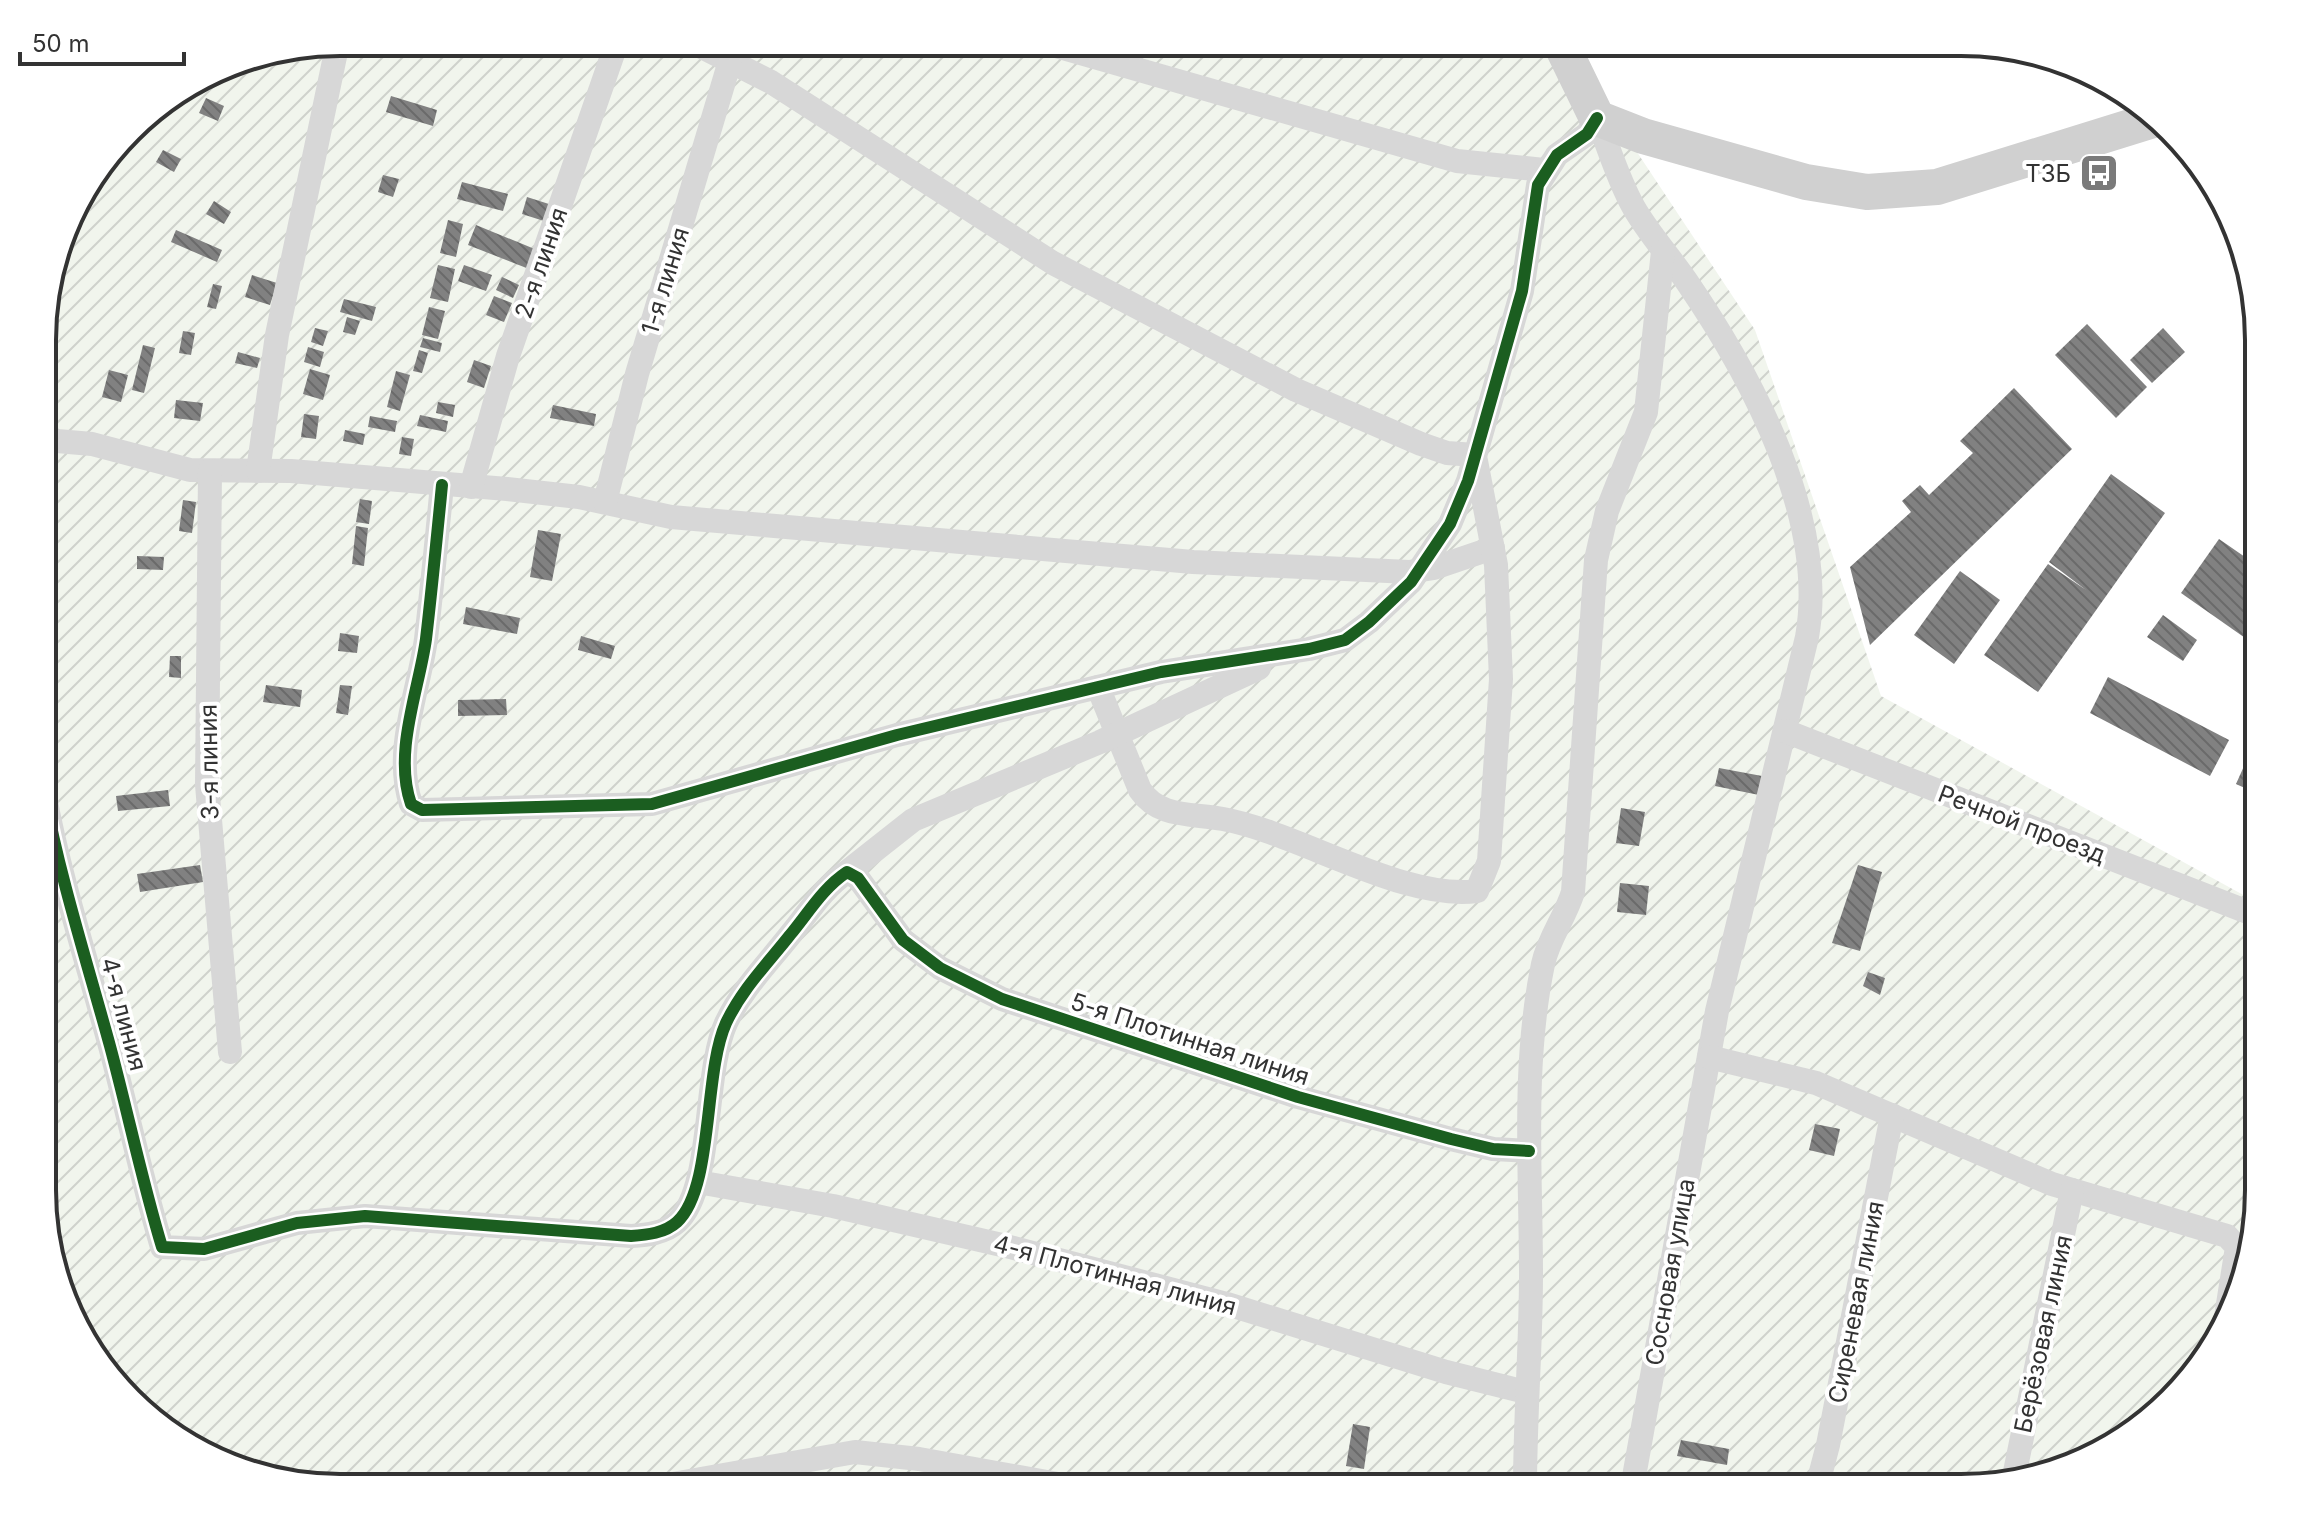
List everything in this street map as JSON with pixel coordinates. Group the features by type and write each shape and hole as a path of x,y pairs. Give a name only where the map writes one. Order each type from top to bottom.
{"main road":[{"path":"1567,56 1597,118 1643,136 1806,182 1867,192 1937,187 2144,123"}],"street":[{"path":"258,471 277,335 335,56"},
{"name":"2-я линия","path":"471,487 508,356 612,56"},
{"path":"720,56 771,82 1053,263 1311,396 1432,448 1475,455"},
{"path":"1091,56 1457,161 1544,170"},
{"name":"1-я линия","path":"605,502 637,374 730,61"},
{"path":"442,485 426,641 412,703 407,755 407,791 411,804 422,810 652,804 897,735 1161,672 1309,649 1345,640 1392,602 1421,570 1460,501 1522,291 1538,185 1544,170 1572,142 1587,134 1597,118"},
{"name":"Сосновая улица","path":"1597,118 1632,204 1740,368 1779,456 1804,530 1811,565 1812,612 1709,1057 1635,1474"},
{"path":"1525,1474 1531,1274 1529,1151 1534,1046 1542,967 1555,927 1567,911 1573,892 1596,560 1607,511 1646,412 1663,251"},
{"path":"56,441 92,444 190,470 258,471 471,487 605,502 671,517 1193,562 1380,572 1421,570 1493,548"},
{"path":"1098,687 1140,790 1149,803 1163,812 1258,825 1389,877 1435,888 1477,891 1489,861 1501,715 1498,586 1475,455"},
{"name":"3-я линия","path":"210,471 207,785 230,1052"},
{"path":"698,1182 713,1073 726,1024 762,965 833,881 913,820 1116,735 1232,677 1309,649"},
{"name":"Речной проезд","path":"1785,731 2245,911"},
{"name":"4-я линия","path":"56,850 162,1247 204,1249 297,1223 365,1216 648,1235 676,1224 690,1207 698,1182"},
{"name":"5-я Плотинная линия","path":"847,872 858,878 870,899 903,940 940,968 1002,999 1051,1018 1298,1097 1493,1149 1529,1151"},
{"path":"1709,1057 1816,1083 2072,1190 2227,1236 2237,1247 2233,1270"},
{"name":"Сиреневая линия","path":"1820,1474 1835,1413 1892,1115"},
{"name":"4-я Плотинная линия","path":"698,1182 833,1206 1006,1246 1227,1304 1446,1372 1526,1392"},
{"name":"Берёзовая линия","path":"2016,1469 2072,1190"},
{"path":"730,1474 855,1452 919,1459 1002,1474"}],"shaded area":[{"path":"340,56 1573,56 1755,330 1881,696 2245,896 2245,1190 2240,1246 2230,1282 2207,1332 2162,1391 2103,1436 2053,1459 2017,1469 1961,1474 303,1472 248,1459 214,1445 153,1404 126,1377 104,1348 85,1316 71,1282 61,1246 56,1190 58,303 71,248 85,214 126,153 153,126 182,104 214,85 248,71 284,61"}],"building":[{"path":"391,96 437,110 433,126 386,112"},
{"path":"206,98 224,106 218,121 199,113"},
{"path":"163,150 181,159 174,172 156,162"},
{"path":"383,175 399,179 393,197 378,192"},
{"path":"462,182 508,194 503,211 457,199"},
{"path":"527,197 552,205 547,222 522,214"},
{"path":"214,201 231,212 224,224 206,214"},
{"path":"448,220 463,224 456,257 440,253"},
{"path":"476,225 537,250 529,269 468,245"},
{"path":"176,230 222,250 217,262 171,242"},
{"path":"438,265 455,269 448,302 430,298"},
{"path":"464,265 492,275 486,291 458,281"},
{"path":"252,275 277,283 270,305 245,297"},
{"path":"502,277 519,285 513,298 496,290"},
{"path":"213,284 222,286 216,309 207,307"},
{"path":"494,296 512,303 504,322 486,315"},
{"path":"344,299 376,307 372,321 340,312"},
{"path":"429,307 445,311 438,339 422,335"},
{"path":"347,317 360,321 355,335 343,332"},
{"path":"2087,324 2147,387 2116,418 2055,355"},
{"path":"315,328 328,331 323,346 311,342"},
{"path":"2163,328 2185,352 2152,383 2130,360"},
{"path":"183,331 195,333 191,355 179,353"},
{"path":"423,338 442,343 440,352 420,347"},
{"path":"143,345 155,348 144,393 132,390"},
{"path":"308,347 324,352 320,367 304,362"},
{"path":"419,350 428,353 422,373 413,371"},
{"path":"238,352 260,358 257,368 235,363"},
{"path":"474,360 491,366 484,388 467,382"},
{"path":"310,369 330,375 323,400 303,394"},
{"path":"109,370 128,375 121,402 102,397"},
{"path":"396,371 410,375 400,411 387,407"},
{"path":"2014,388 2072,449 1870,645 1850,567 1911,512 1902,501 1920,485 1929,495 1973,453 1960,441"},
{"path":"176,400 203,403 200,421 174,418"},
{"path":"438,402 455,405 453,417 436,413"},
{"path":"553,405 596,414 594,426 550,418"},
{"path":"304,414 319,416 316,439 301,437"},
{"path":"420,415 448,421 446,432 417,426"},
{"path":"370,416 397,421 395,432 368,427"},
{"path":"345,430 365,434 363,445 343,441"},
{"path":"402,437 414,439 411,456 399,454"},
{"path":"2111,474 2165,513 2038,692 1984,655 2048,564 2086,590 2049,562"},
{"path":"360,499 372,501 369,524 356,522"},
{"path":"183,500 196,502 192,533 179,531"},
{"path":"356,526 368,528 364,566 352,564"},
{"path":"538,530 561,534 552,581 530,577"},
{"path":"2219,539 2244,556 2244,637 2181,593"},
{"path":"137,556 164,557 163,570 137,569"},
{"path":"1960,571 2000,600 1954,664 1914,635"},
{"path":"466,607 520,618 517,634 463,624"},
{"path":"2163,615 2197,640 2183,661 2147,637"},
{"path":"340,633 359,636 357,653 338,651"},
{"path":"581,636 615,646 611,659 578,650"},
{"path":"170,656 181,656 181,678 169,677"},
{"path":"2108,677 2229,740 2210,776 2090,713"},
{"path":"266,685 302,690 300,707 263,702"},
{"path":"340,685 352,686 348,715 336,713"},
{"path":"506,699 507,715 458,716 458,700"},
{"path":"2245,765 2245,788 2236,784"},
{"path":"1719,768 1762,776 1759,795 1715,786"},
{"path":"168,790 170,806 118,811 116,796"},
{"path":"1621,808 1645,812 1639,846 1616,843"},
{"path":"200,865 203,882 140,892 137,874"},
{"path":"1858,865 1882,872 1860,951 1832,943"},
{"path":"1620,883 1649,886 1646,915 1617,912"},
{"path":"1868,972 1885,978 1880,995 1863,986"},
{"path":"1815,1124 1840,1129 1834,1156 1809,1150"},
{"path":"1353,1424 1370,1427 1364,1469 1346,1466"},
{"path":"1681,1440 1729,1449 1727,1465 1677,1456"}],"cycle path":[{"path":"442,485 426,639 406,742 406,784 411,804 422,810 652,804 897,735 1161,672 1309,649 1345,640 1411,582 1450,524 1468,481 1522,291 1538,185 1557,155 1587,134 1597,118"},
{"path":"56,848 162,1247 204,1249 297,1223 365,1216 631,1236 667,1229 689,1206 697,1184 714,1071 726,1023 756,977 823,893 847,872 858,878 903,940 940,968 1002,999 1298,1097 1493,1149 1529,1151"}],"place":[{"name":"ТЗБ","path":"2099,173"}]}
